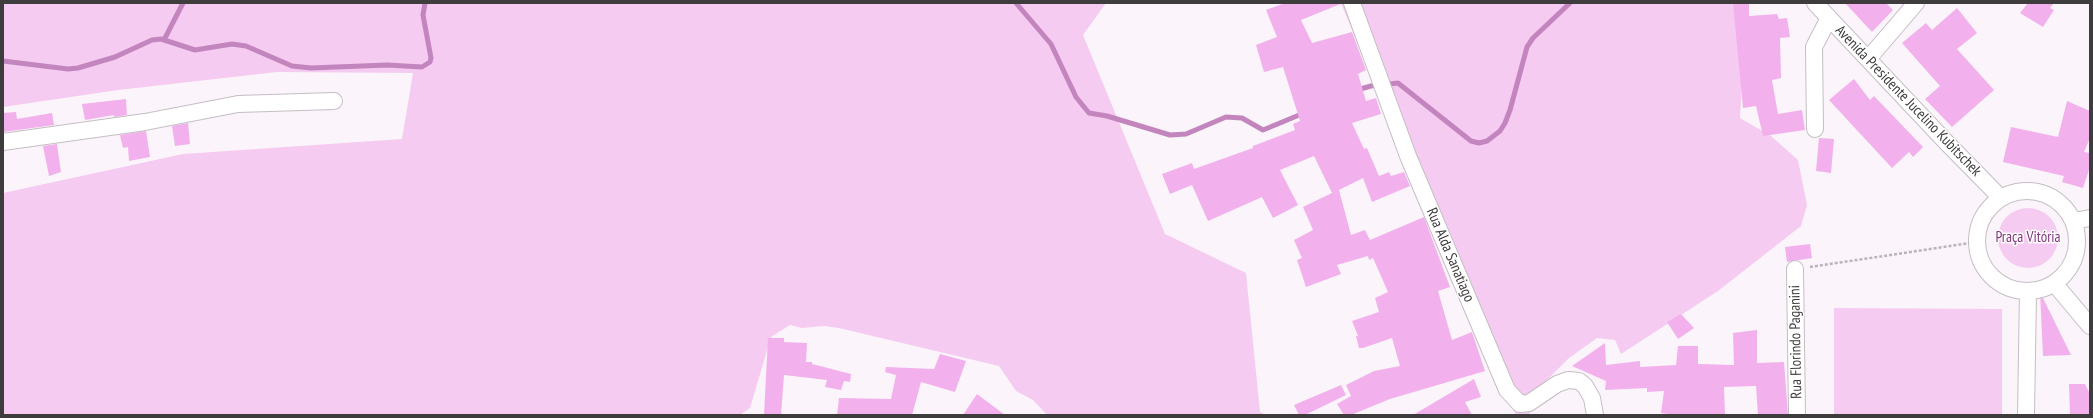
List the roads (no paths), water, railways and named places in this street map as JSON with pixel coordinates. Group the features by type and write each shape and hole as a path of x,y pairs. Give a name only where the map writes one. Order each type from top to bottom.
{"street":[{"name":"Rua Alda Sanatiago","path":"1352,3 1408,156 1507,390 1520,404 1529,403 1556,384 1568,380 1579,381 1585,386 1592,398 1595,415"},
{"name":"Avenida Presidente Jucelino Kubitschek","path":"1815,3 2001,198"},
{"path":"1868,59 1916,3"},
{"path":"1815,129 1814,47 1829,18"},
{"path":"3,142 145,122 238,104 334,101"},
{"path":"2017,191 2034,191 2050,196 2060,203 2074,221 2078,236 2077,252 2071,267 2059,281 2054,284 2038,290 2028,291 2012,289 1998,282 1987,271 1980,257 1977,242 1982,219 1988,209 2001,198 2017,191"},
{"path":"2074,221 2090,218"},
{"name":"Rua Florindo Paganini","path":"1795,269 1796,415"},
{"path":"2054,284 2090,326"},
{"path":"2026,415 2028,291"}],"waterway":[{"path":"164,40 183,3"},
{"path":"3,61 68,69 78,68 115,57 152,40 161,39 195,50 232,44 246,46 292,66 311,68 387,65 422,67 430,62 431,58 423,15 425,3"},
{"path":"1016,3 1051,44 1076,97 1089,113 1107,116 1170,135 1186,134 1226,117 1242,118 1263,130 1304,113"},
{"path":"1357,90 1371,86 1398,83 1471,141 1479,143 1487,141 1500,131 1505,123 1527,47 1533,38 1570,3"}],"park label":[{"name":"Praça Vitória","path":"2028,238"}]}
